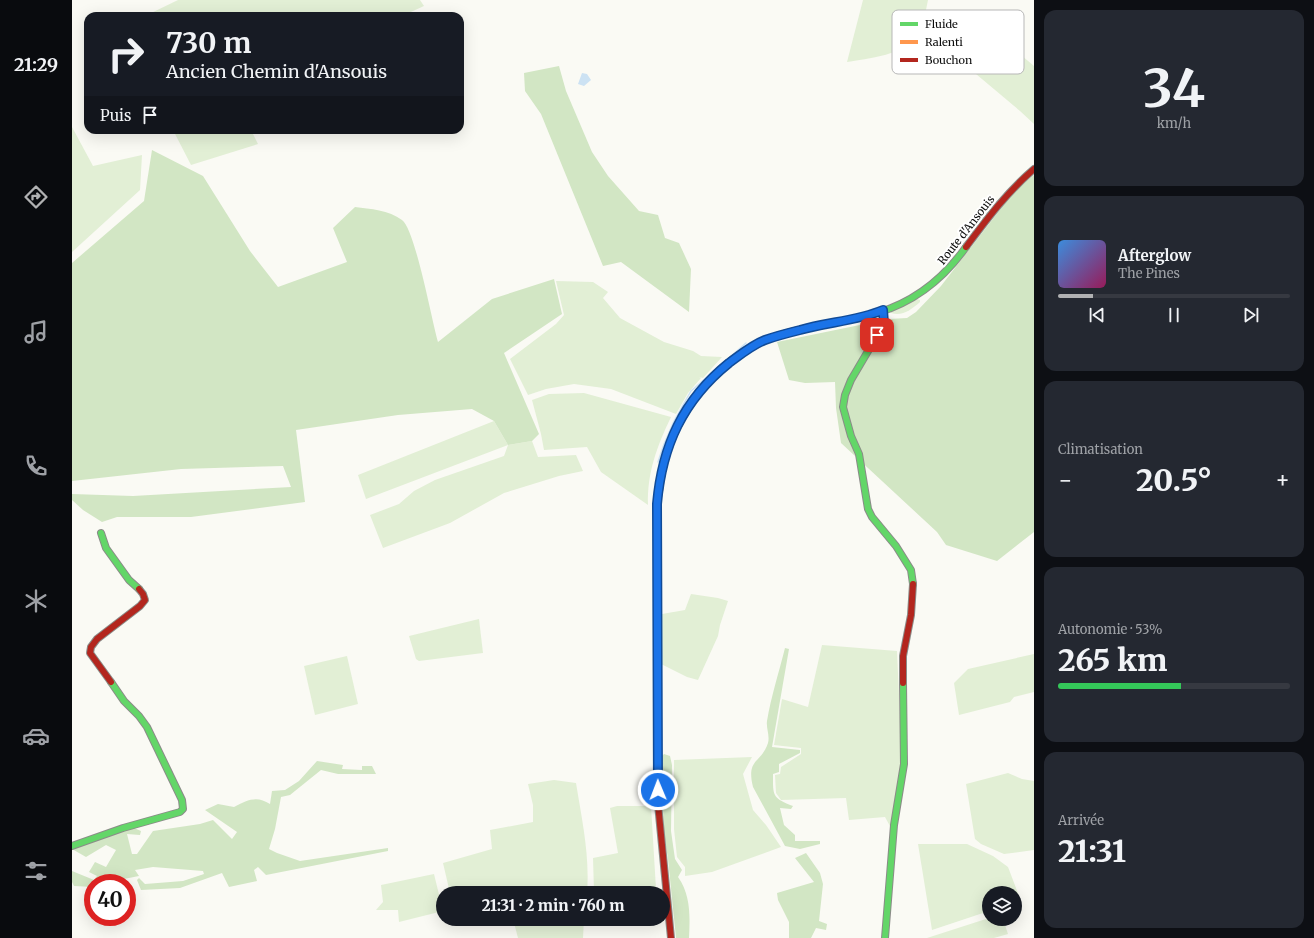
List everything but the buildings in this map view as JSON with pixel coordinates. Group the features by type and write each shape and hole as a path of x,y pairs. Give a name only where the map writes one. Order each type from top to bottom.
{"street":[{"name":"Route d'Ansouis","path":"671,938 658,804 657,504 659,483 669,444 684,412 707,383 738,356 764,341 802,329 883,310 910,298 936,281 958,258 1006,194 1034,169"},
{"path":"883,310 884,324 851,380 845,395 844,407 851,436 860,454 868,509 872,517 896,546 911,570 911,615 902,656 904,764 894,825 885,938"},
{"path":"72,846 123,828 180,812 183,809 182,800 146,727 136,712 124,701 90,653 91,647 97,639 140,606 145,600 145,596 129,580 106,548 102,540 101,533"}],"green space":[{"path":"178,0 420,0 424,6 411,12 153,12"},
{"path":"863,0 928,0 926,10 892,10 892,53 847,62"},
{"path":"1024,58 1034,66 1034,124 976,74 1024,74"},
{"path":"559,66 566,91 592,152 608,176 639,211 658,215 665,238 679,243 691,269 689,312 621,262 603,266 541,114 525,91 524,73"},
{"path":"72,127 93,166 142,155 140,190 72,252"},
{"path":"175,134 253,134 258,144 191,165"},
{"path":"152,150 203,176 250,251 278,287 347,262 333,228 355,207 385,212 402,220 407,227 418,257 438,342 492,299 554,279 562,314 504,353 539,434 532,441 508,445 494,421 472,409 398,415 296,430 305,502 191,517 117,517 102,522 83,510 72,500 72,494 133,496 291,487 283,466 181,469 72,481 72,263 144,201"},
{"path":"1034,175 1034,532 997,561 946,545 937,532 841,443 836,408 835,382 805,383 789,380 777,342 889,319 907,318 916,312 941,286 1016,189"},
{"path":"556,281 593,282 608,292 603,298 620,318 664,342 693,351 701,356 722,357 703,378 699,377 701,378 688,393 676,414 611,389 574,384 546,389 528,395 510,359 556,324 564,315"},
{"path":"917,299 920,300 920,302 907,312 899,314 891,313 891,312"},
{"path":"584,393 671,417 661,438 651,471 648,505 601,472 587,447 544,450 532,400 549,394"},
{"path":"494,421 508,445 366,499 358,475"},
{"path":"532,441 538,457 576,455 583,471 559,476 504,493 450,523 383,548 370,515 399,504 414,491 435,480 504,456 508,445"},
{"path":"691,594 728,601 718,636 698,680 687,677 661,664 662,614 685,610"},
{"path":"479,619 483,653 419,661 416,659 409,636"},
{"path":"822,645 897,651 902,762 891,828 885,817 849,820 846,798 781,800 776,793 775,775 780,774 781,767 801,754 801,748 774,745 782,699 808,707"},
{"path":"785,648 789,649 772,747 800,750 800,753 779,764 779,772 773,774 773,787 777,798 793,806 791,809 780,808 784,825 795,835 795,841 820,841 820,844 800,849 785,846 753,787 751,778 753,766 762,755 768,743 769,738 767,721"},
{"path":"1034,654 1034,692 1014,697 1010,702 959,715 954,683 968,669"},
{"path":"347,656 358,704 315,715 304,666"},
{"path":"664,754 670,756 672,765 671,831 675,859 682,870 678,877 685,891 689,906 689,938 676,938 664,833 661,757"},
{"path":"752,757 743,774 753,810 766,825 781,847 712,872 685,876 685,867 677,857 674,829 674,760"},
{"path":"317,761 343,765 342,769 362,770 362,766 372,766 376,774 338,774 321,770 290,795 281,797 275,829 269,849 300,861 388,848 388,851 266,875 258,867 254,870 257,881 229,887 222,873 180,888 141,890 137,880 139,878 145,884 183,881 204,874 203,871 153,867 135,870 139,876 136,877 136,874 93,874 89,872 95,862 106,867 116,850 106,845 86,857 72,849 120,831 134,828 141,831 140,835 127,834 132,854 137,854 153,831 200,824 213,820 232,839 237,832 205,810 218,804 234,807 243,802 256,799 270,804 272,791 285,790 299,781"},
{"path":"1008,773 1022,779 1034,781 1034,850 1004,854 981,844 975,839 966,784"},
{"path":"554,780 576,783 583,824 588,886 448,886 443,863 492,849 490,830 533,822 533,805 528,784"},
{"path":"617,806 651,806 656,886 594,886 593,858 618,853 610,808"},
{"path":"918,844 967,844 993,856 1008,867 1015,886 982,886 982,913 932,930"},
{"path":"806,853 820,873 823,884 819,921 827,924 826,930 816,928 811,938 789,938 789,922 778,900 777,893 814,882 795,858"},
{"path":"72,871 84,876 84,887 74,886 72,882"},
{"path":"434,874 437,886 436,913 399,922 398,910 376,910 383,902 381,885"},
{"path":"982,920 982,926 1005,926 1008,934 994,938 927,938"},
{"path":"515,926 584,926 583,938 518,938"}],"water":[{"path":"582,73 587,74 591,80 584,86 578,84"}],"waterway":[{"path":"658,462 674,421 691,391 746,343"}],"traffic: fast":[{"path":"662,472 668,450 688,409 701,390 734,358 753,346 774,337 877,313 891,308 927,288 948,269 966,247"},
{"path":"883,310 884,324 851,380 845,395 843,407 851,436 859,454 868,509 872,517 896,546 911,570 913,584"},
{"path":"101,533 106,548 129,580 139,589"},
{"path":"72,846 123,828 180,812 183,809 182,800 147,727 139,716 124,701 111,682"},
{"path":"885,938 894,825 904,764 903,683"}],"traffic: slow":[{"path":"658,750 657,504 662,472"}],"traffic: jam":[{"path":"966,247 1006,196 1034,169"},
{"path":"903,683 903,656 911,615 913,584"},
{"path":"111,682 90,653 91,647 97,639 140,606 145,600 139,589"},
{"path":"658,750 658,804 671,938"}],"route":[{"path":"658,790 657,504 663,463 669,444 684,412 696,395 720,370 738,356 764,341 802,329 883,310 884,324 877,335"}]}
